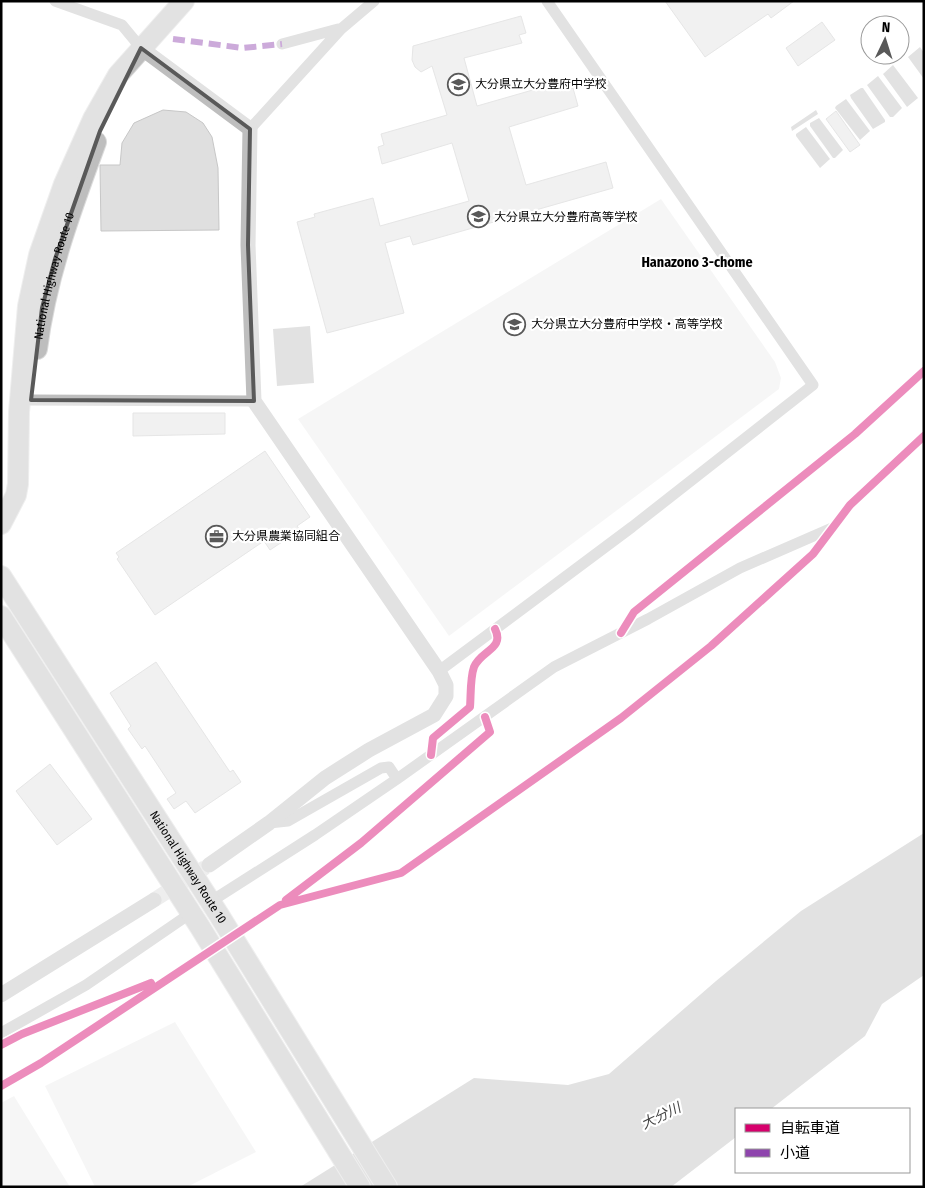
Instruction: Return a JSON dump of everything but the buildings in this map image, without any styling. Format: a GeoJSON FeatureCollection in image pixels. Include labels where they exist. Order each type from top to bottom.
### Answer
{"type":"FeatureCollection","features":[{"type":"Feature","properties":{"kind":"highway","name":"National Highway Route 10"},"geometry":{"type":"LineString","coordinates":[[1,524],[16,495],[18,484],[19,412],[28,306],[39,255],[64,184],[93,119],[118,75],[184,1]]}},
{"type":"Feature","properties":{"kind":"highway","name":"National Highway Route 10"},"geometry":{"type":"LineString","coordinates":[[1,540],[16,524],[24,504],[28,480],[31,400],[42,308],[55,259],[100,131],[141,48]]}},
{"type":"Feature","properties":{"kind":"highway","name":"National Highway Route 10"},"geometry":{"type":"LineString","coordinates":[[1,576],[214,908],[387,1187]]}},
{"type":"Feature","properties":{"kind":"highway","name":"National Highway Route 10"},"geometry":{"type":"LineString","coordinates":[[1,616],[195,920],[360,1187]]}},
{"type":"Feature","properties":{"kind":"street"},"geometry":{"type":"LineString","coordinates":[[55,1],[122,25],[141,48],[250,130]]}},
{"type":"Feature","properties":{"kind":"street"},"geometry":{"type":"LineString","coordinates":[[209,865],[269,824],[325,778],[369,750],[434,715],[446,696],[446,685],[439,671],[254,401],[248,245],[250,130],[340,29],[374,1]]}},
{"type":"Feature","properties":{"kind":"street"},"geometry":{"type":"LineString","coordinates":[[439,671],[632,527],[813,385],[547,1]]}},
{"type":"Feature","properties":{"kind":"street"},"geometry":{"type":"LineString","coordinates":[[282,44],[340,29]]}},
{"type":"Feature","properties":{"kind":"street"},"geometry":{"type":"LineString","coordinates":[[31,400],[254,401]]}},
{"type":"Feature","properties":{"kind":"street"},"geometry":{"type":"LineString","coordinates":[[214,908],[554,668],[740,568],[832,528]]}},
{"type":"Feature","properties":{"kind":"street"},"geometry":{"type":"LineString","coordinates":[[269,824],[288,821],[381,768],[389,767],[397,779]]}},
{"type":"Feature","properties":{"kind":"street"},"geometry":{"type":"LineString","coordinates":[[1,995],[154,900]]}},
{"type":"Feature","properties":{"kind":"street"},"geometry":{"type":"LineString","coordinates":[[1,1033],[78,990],[195,920]]}},
{"type":"Feature","properties":{"kind":"highlighted area"},"geometry":{"type":"Polygon","coordinates":[[[141,48],[250,129],[248,245],[254,401],[31,400],[42,308],[55,259],[100,131],[141,48]]]}},
{"type":"Feature","properties":{"kind":"shaded area"},"geometry":{"type":"Polygon","coordinates":[[[661,199],[775,362],[781,378],[779,389],[449,636],[298,419],[661,199]]]}},
{"type":"Feature","properties":{"kind":"shaded area"},"geometry":{"type":"Polygon","coordinates":[[[175,1022],[256,1152],[187,1187],[95,1187],[45,1086],[175,1022]]]}},
{"type":"Feature","properties":{"kind":"shaded area"},"geometry":{"type":"Polygon","coordinates":[[[14,1096],[70,1187],[1,1187],[1,1103],[14,1096]]]}},
{"type":"Feature","properties":{"kind":"water"},"geometry":{"type":"Polygon","coordinates":[[[920,47],[924,53],[924,79],[910,60],[910,55],[920,47]]]}},
{"type":"Feature","properties":{"kind":"water"},"geometry":{"type":"Polygon","coordinates":[[[893,65],[918,98],[907,107],[883,74],[893,65]]]}},
{"type":"Feature","properties":{"kind":"water"},"geometry":{"type":"Polygon","coordinates":[[[878,76],[902,108],[893,117],[890,117],[867,85],[878,76]]]}},
{"type":"Feature","properties":{"kind":"water"},"geometry":{"type":"Polygon","coordinates":[[[863,88],[885,120],[885,122],[873,129],[850,95],[863,88]]]}},
{"type":"Feature","properties":{"kind":"water"},"geometry":{"type":"Polygon","coordinates":[[[846,99],[870,131],[860,140],[835,108],[846,99]]]}},
{"type":"Feature","properties":{"kind":"water"},"geometry":{"type":"Polygon","coordinates":[[[816,110],[818,114],[792,131],[791,127],[816,110]]]}},
{"type":"Feature","properties":{"kind":"water"},"geometry":{"type":"Polygon","coordinates":[[[819,118],[843,150],[835,158],[833,158],[810,126],[810,123],[819,118]]]}},
{"type":"Feature","properties":{"kind":"water"},"geometry":{"type":"Polygon","coordinates":[[[806,127],[830,159],[820,168],[796,136],[806,127]]]}},
{"type":"Feature","properties":{"kind":"water"},"geometry":{"type":"Polygon","coordinates":[[[310,326],[314,383],[277,386],[273,329],[310,326]]]}},
{"type":"Feature","properties":{"kind":"water","name":"大分川"},"geometry":{"type":"Polygon","coordinates":[[[924,833],[924,975],[882,1004],[865,1036],[772,1108],[735,1108],[735,1138],[671,1187],[300,1187],[474,1078],[568,1085],[609,1074],[716,981],[801,911],[924,833]]]}},
{"type":"Feature","properties":{"kind":"tunnel"},"geometry":{"type":"LineString","coordinates":[[154,900],[209,865]]}},
{"type":"Feature","properties":{"kind":"marked path"},"geometry":{"type":"LineString","coordinates":[[173,39],[243,48],[282,44]]}},
{"type":"Feature","properties":{"kind":"cycle path"},"geometry":{"type":"LineString","coordinates":[[621,633],[634,612],[855,434],[924,371]]}},
{"type":"Feature","properties":{"kind":"cycle path"},"geometry":{"type":"LineString","coordinates":[[1,1086],[41,1063],[280,905],[401,873],[621,718],[711,646],[813,554],[850,505],[924,436]]}},
{"type":"Feature","properties":{"kind":"cycle path"},"geometry":{"type":"LineString","coordinates":[[431,755],[433,738],[470,707],[471,681],[474,667],[477,661],[495,645],[497,641],[495,629]]}},
{"type":"Feature","properties":{"kind":"cycle path"},"geometry":{"type":"LineString","coordinates":[[286,900],[361,843],[490,732],[485,717]]}},
{"type":"Feature","properties":{"kind":"cycle path"},"geometry":{"type":"LineString","coordinates":[[1,1045],[22,1034],[151,983]]}},
{"type":"Feature","properties":{"kind":"place","name":"大分県立大分豊府中学校"},"geometry":{"type":"Point","coordinates":[459,84]}},
{"type":"Feature","properties":{"kind":"place","name":"大分県立大分豊府高等学校"},"geometry":{"type":"Point","coordinates":[478,217]}},
{"type":"Feature","properties":{"kind":"place","name":"大分県立大分豊府中学校・高等学校"},"geometry":{"type":"Point","coordinates":[515,324]}},
{"type":"Feature","properties":{"kind":"place","name":"大分県農業協同組合"},"geometry":{"type":"Point","coordinates":[216,536]}},
{"type":"Feature","properties":{"kind":"district","name":"Hanazono 3-chome"},"geometry":{"type":"Point","coordinates":[697,262]}}]}
